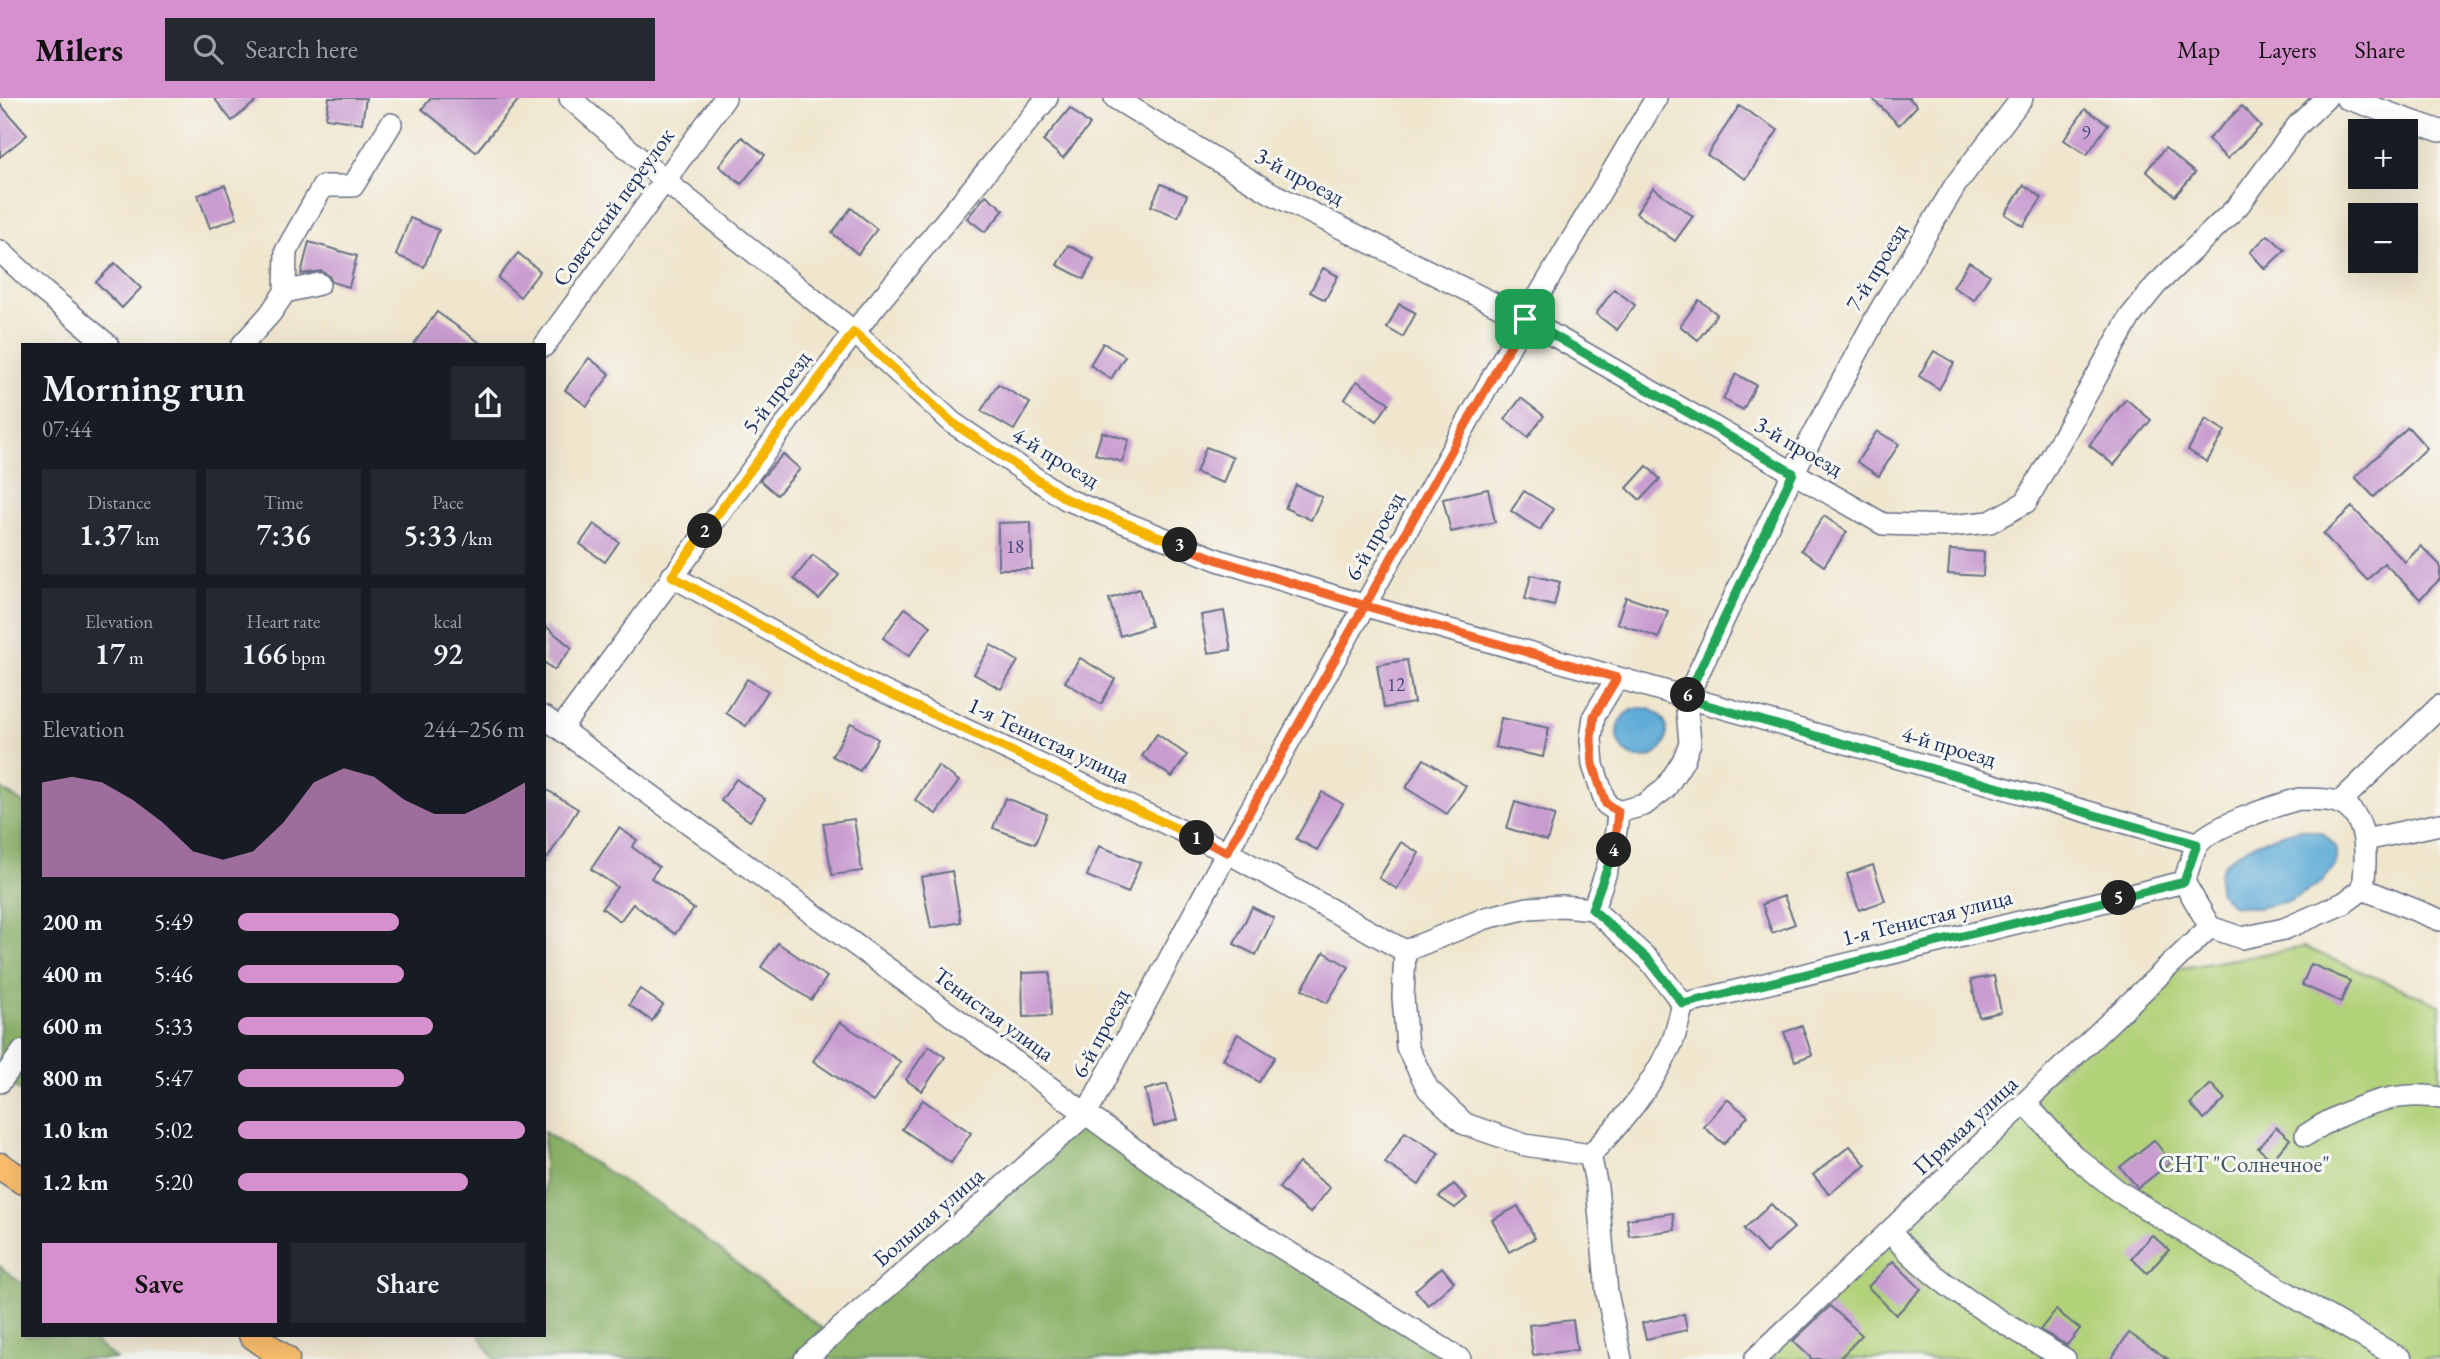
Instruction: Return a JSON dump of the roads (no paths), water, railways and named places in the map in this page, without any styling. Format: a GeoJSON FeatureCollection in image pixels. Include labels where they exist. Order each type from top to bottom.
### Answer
{"type":"FeatureCollection","features":[{"type":"Feature","properties":{"kind":"main road"},"geometry":{"type":"LineString","coordinates":[[0,1166],[21,1180]]}},
{"type":"Feature","properties":{"kind":"main road"},"geometry":{"type":"LineString","coordinates":[[255,1337],[286,1359]]}},
{"type":"Feature","properties":{"kind":"street","name":"4-й проезд"},"geometry":{"type":"LineString","coordinates":[[570,98],[665,181],[854,332],[953,423],[1066,499],[1218,560],[1366,606],[1617,678]]}},
{"type":"Feature","properties":{"kind":"street","name":"Советский переулок"},"geometry":{"type":"LineString","coordinates":[[546,343],[724,98]]}},
{"type":"Feature","properties":{"kind":"street","name":"5-й проезд"},"geometry":{"type":"LineString","coordinates":[[552,723],[672,576],[854,332],[1047,98]]}},
{"type":"Feature","properties":{"kind":"street","name":"3-й проезд"},"geometry":{"type":"LineString","coordinates":[[1115,98],[1271,193],[1525,319],[1883,524],[1949,526],[1990,522],[2026,502],[2130,317],[2156,285],[2238,205],[2298,125],[2326,98]]}},
{"type":"Feature","properties":{"kind":"street","name":"6-й проезд"},"geometry":{"type":"LineString","coordinates":[[1086,1114],[1227,852],[1525,319],[1656,98]]}},
{"type":"Feature","properties":{"kind":"street","name":"7-й проезд"},"geometry":{"type":"LineString","coordinates":[[1686,699],[1793,473],[1878,314],[1956,184],[2022,98]]}},
{"type":"Feature","properties":{"kind":"street"},"geometry":{"type":"LineString","coordinates":[[2346,98],[2440,131]]}},
{"type":"Feature","properties":{"kind":"street"},"geometry":{"type":"LineString","coordinates":[[244,343],[270,314],[285,292],[286,251],[323,186],[353,186],[391,124]]}},
{"type":"Feature","properties":{"kind":"street"},"geometry":{"type":"LineString","coordinates":[[0,251],[106,343]]}},
{"type":"Feature","properties":{"kind":"street"},"geometry":{"type":"LineString","coordinates":[[285,292],[318,284]]}},
{"type":"Feature","properties":{"kind":"street","name":"1-я Тенистая улица"},"geometry":{"type":"LineString","coordinates":[[672,576],[857,679],[1227,852],[1405,951]]}},
{"type":"Feature","properties":{"kind":"street"},"geometry":{"type":"LineString","coordinates":[[1617,678],[1686,699],[1690,720],[1690,743],[1683,761],[1665,789],[1644,805],[1618,811],[1606,804],[1593,765],[1591,739],[1594,716],[1617,678]]}},
{"type":"Feature","properties":{"kind":"street","name":"4-й проезд"},"geometry":{"type":"LineString","coordinates":[[1686,699],[2197,844]]}},
{"type":"Feature","properties":{"kind":"street"},"geometry":{"type":"LineString","coordinates":[[2339,803],[2440,706]]}},
{"type":"Feature","properties":{"kind":"street","name":"Тенистая улица"},"geometry":{"type":"LineString","coordinates":[[552,723],[1197,1195],[1460,1359]]}},
{"type":"Feature","properties":{"kind":"street"},"geometry":{"type":"LineString","coordinates":[[2300,799],[2339,803],[2357,818],[2365,840],[2363,889],[2344,902],[2284,929],[2242,938],[2210,927],[2184,882],[2197,844],[2223,827],[2261,810],[2300,799]]}},
{"type":"Feature","properties":{"kind":"street"},"geometry":{"type":"LineString","coordinates":[[1592,909],[1611,861],[1618,811]]}},
{"type":"Feature","properties":{"kind":"street"},"geometry":{"type":"LineString","coordinates":[[2365,840],[2440,824]]}},
{"type":"Feature","properties":{"kind":"street","name":"1-я Тенистая улица"},"geometry":{"type":"LineString","coordinates":[[1683,1004],[2184,882]]}},
{"type":"Feature","properties":{"kind":"street"},"geometry":{"type":"LineString","coordinates":[[2363,889],[2440,920]]}},
{"type":"Feature","properties":{"kind":"street"},"geometry":{"type":"LineString","coordinates":[[1563,906],[1592,909],[1650,961],[1683,1004],[1672,1043],[1656,1074],[1626,1118],[1590,1155],[1525,1145],[1465,1124],[1428,1089],[1407,1047],[1403,997],[1405,951],[1486,918],[1528,908],[1563,906]]}},
{"type":"Feature","properties":{"kind":"street","name":"Прямая улица"},"geometry":{"type":"LineString","coordinates":[[1755,1359],[1778,1351],[1889,1232],[2210,927]]}},
{"type":"Feature","properties":{"kind":"street"},"geometry":{"type":"LineString","coordinates":[[0,1082],[21,1054]]}},
{"type":"Feature","properties":{"kind":"street"},"geometry":{"type":"LineString","coordinates":[[2306,1136],[2333,1118],[2390,1098],[2440,1098]]}},
{"type":"Feature","properties":{"kind":"street"},"geometry":{"type":"LineString","coordinates":[[2026,1104],[2073,1155],[2118,1191],[2218,1253],[2401,1359]]}},
{"type":"Feature","properties":{"kind":"street","name":"Большая улица"},"geometry":{"type":"LineString","coordinates":[[805,1359],[1086,1114]]}},
{"type":"Feature","properties":{"kind":"street"},"geometry":{"type":"LineString","coordinates":[[1590,1155],[1597,1187],[1607,1293],[1621,1359]]}},
{"type":"Feature","properties":{"kind":"street"},"geometry":{"type":"LineString","coordinates":[[1889,1232],[1942,1280],[1993,1318],[2065,1359]]}},
{"type":"Feature","properties":{"kind":"water"},"geometry":{"type":"Polygon","coordinates":[[[1642,708],[1660,715],[1667,733],[1660,751],[1642,758],[1624,751],[1617,733],[1624,715],[1642,708]]]}},
{"type":"Feature","properties":{"kind":"water"},"geometry":{"type":"Polygon","coordinates":[[[2300,829],[2323,833],[2336,847],[2336,865],[2322,882],[2290,901],[2256,908],[2232,905],[2219,892],[2219,875],[2231,858],[2254,845],[2300,829]]]}},
{"type":"Feature","properties":{"kind":"park label","name":"СНТ \"Солнечное\""},"geometry":{"type":"Point","coordinates":[2244,1164]}}]}
